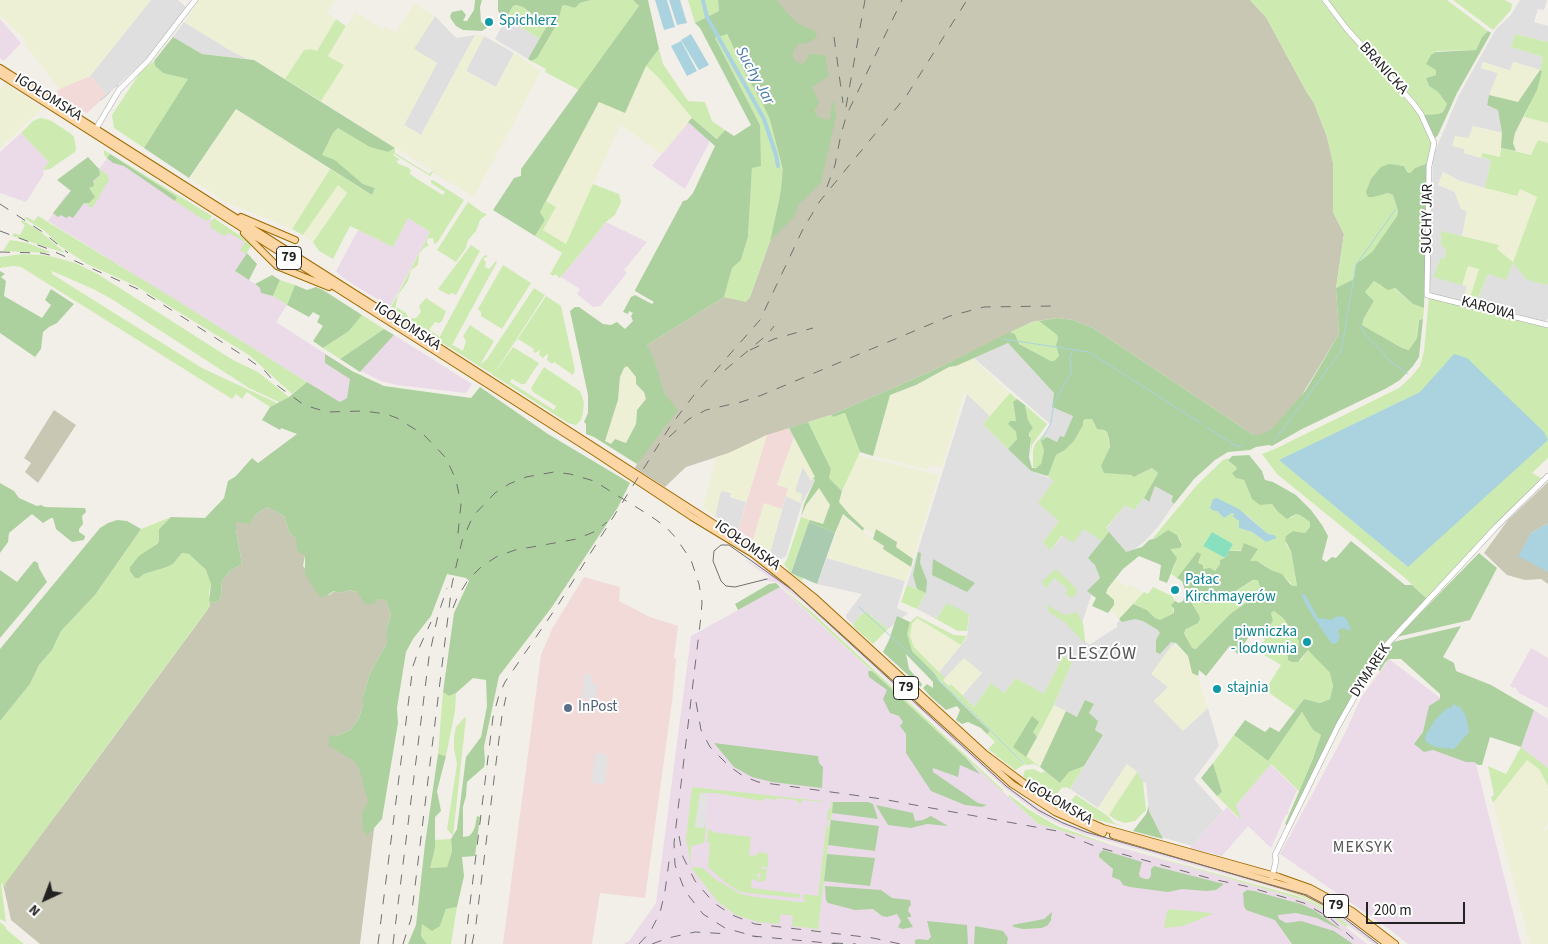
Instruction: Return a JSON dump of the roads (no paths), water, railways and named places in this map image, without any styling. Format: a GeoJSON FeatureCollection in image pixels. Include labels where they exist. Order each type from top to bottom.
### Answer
{"type":"FeatureCollection","features":[{"type":"Feature","properties":{"kind":"main road","name":"IGOŁOMSKA"},"geometry":{"type":"LineString","coordinates":[[0,68],[94,131]]}},
{"type":"Feature","properties":{"kind":"main road","name":"IGOŁOMSKA"},"geometry":{"type":"LineString","coordinates":[[0,74],[94,131],[358,298],[588,445],[687,514],[752,554],[778,573],[996,770],[1040,804],[1074,822],[1103,832],[1304,885],[1335,900],[1352,911],[1395,944]]}},
{"type":"Feature","properties":{"kind":"main road"},"geometry":{"type":"LineString","coordinates":[[223,213],[295,240]]}},
{"type":"Feature","properties":{"kind":"main road"},"geometry":{"type":"LineString","coordinates":[[223,213],[254,241],[277,266],[358,298]]}},
{"type":"Feature","properties":{"kind":"main road"},"geometry":{"type":"LineString","coordinates":[[327,270],[358,298]]}},
{"type":"Feature","properties":{"kind":"main road","name":"IGOŁOMSKA"},"geometry":{"type":"LineString","coordinates":[[1272,878],[1328,902],[1387,944]]}},
{"type":"Feature","properties":{"kind":"street"},"geometry":{"type":"LineString","coordinates":[[94,131],[118,90],[148,61],[195,0]]}},
{"type":"Feature","properties":{"kind":"street","name":"BRANICKA"},"geometry":{"type":"LineString","coordinates":[[1325,0],[1346,28],[1413,103],[1421,114],[1434,143]]}},
{"type":"Feature","properties":{"kind":"street","name":"SUCHY JAR"},"geometry":{"type":"LineString","coordinates":[[1427,295],[1429,166],[1434,143]]}},
{"type":"Feature","properties":{"kind":"street","name":"KAROWA"},"geometry":{"type":"LineString","coordinates":[[1427,295],[1548,325]]}},
{"type":"Feature","properties":{"kind":"street","name":"DYMAREK"},"geometry":{"type":"LineString","coordinates":[[1272,878],[1276,861],[1275,855],[1338,726],[1381,651],[1498,526],[1548,476]]}},
{"type":"Feature","properties":{"kind":"water"},"geometry":{"type":"Polygon","coordinates":[[[655,0],[667,0],[675,27],[664,30],[655,0]]]}},
{"type":"Feature","properties":{"kind":"water"},"geometry":{"type":"Polygon","coordinates":[[[669,0],[680,0],[687,23],[677,25],[669,0]]]}},
{"type":"Feature","properties":{"kind":"water"},"geometry":{"type":"Polygon","coordinates":[[[691,34],[709,65],[699,70],[681,40],[691,34]]]}},
{"type":"Feature","properties":{"kind":"water"},"geometry":{"type":"Polygon","coordinates":[[[681,41],[697,71],[687,76],[671,46],[681,41]]]}},
{"type":"Feature","properties":{"kind":"water"},"geometry":{"type":"Polygon","coordinates":[[[1454,354],[1467,358],[1544,432],[1548,440],[1408,567],[1279,460],[1420,392],[1454,354]]]}},
{"type":"Feature","properties":{"kind":"water"},"geometry":{"type":"Polygon","coordinates":[[[1217,498],[1239,509],[1268,534],[1274,535],[1277,538],[1266,542],[1252,532],[1239,528],[1239,521],[1232,516],[1235,515],[1232,513],[1224,518],[1217,511],[1210,508],[1213,499],[1217,498]]]}},
{"type":"Feature","properties":{"kind":"water"},"geometry":{"type":"Polygon","coordinates":[[[1548,523],[1548,572],[1518,556],[1531,533],[1548,523]]]}},
{"type":"Feature","properties":{"kind":"water"},"geometry":{"type":"Polygon","coordinates":[[[1302,594],[1306,596],[1318,618],[1331,620],[1338,616],[1344,617],[1348,621],[1351,631],[1342,628],[1339,630],[1340,637],[1337,643],[1332,644],[1312,615],[1302,594]]]}},
{"type":"Feature","properties":{"kind":"water"},"geometry":{"type":"Polygon","coordinates":[[[1453,704],[1460,707],[1466,716],[1469,732],[1454,749],[1436,747],[1426,742],[1426,734],[1436,719],[1447,708],[1451,708],[1453,704]]]}},
{"type":"Feature","properties":{"kind":"waterway","name":"Suchy Jar"},"geometry":{"type":"LineString","coordinates":[[703,0],[707,17],[764,119],[778,166]]}},
{"type":"Feature","properties":{"kind":"waterway"},"geometry":{"type":"LineString","coordinates":[[101,100],[110,92]]}},
{"type":"Feature","properties":{"kind":"waterway"},"geometry":{"type":"LineString","coordinates":[[1274,441],[1341,351],[1356,265],[1395,210]]}},
{"type":"Feature","properties":{"kind":"waterway"},"geometry":{"type":"LineString","coordinates":[[1360,326],[1366,336],[1382,351],[1387,359],[1408,374]]}},
{"type":"Feature","properties":{"kind":"waterway"},"geometry":{"type":"LineString","coordinates":[[1003,339],[1089,352],[1202,424]]}},
{"type":"Feature","properties":{"kind":"waterway"},"geometry":{"type":"LineString","coordinates":[[1041,441],[1051,423],[1054,403],[1071,373],[1070,357],[1073,350]]}},
{"type":"Feature","properties":{"kind":"waterway"},"geometry":{"type":"LineString","coordinates":[[1206,427],[1238,447],[1242,445]]}},
{"type":"Feature","properties":{"kind":"waterway"},"geometry":{"type":"LineString","coordinates":[[859,607],[963,703],[1024,764]]}},
{"type":"Feature","properties":{"kind":"tram line"},"geometry":{"type":"LineString","coordinates":[[767,579],[735,587],[726,586],[721,581],[713,561],[714,551],[721,545],[729,545],[791,589],[1006,786],[1038,810],[1086,832],[1307,895],[1331,908],[1378,944]]}},
{"type":"Feature","properties":{"kind":"railway"},"geometry":{"type":"LineString","coordinates":[[846,107],[865,0]]}},
{"type":"Feature","properties":{"kind":"railway"},"geometry":{"type":"LineString","coordinates":[[827,187],[835,165],[847,114],[902,0]]}},
{"type":"Feature","properties":{"kind":"railway"},"geometry":{"type":"LineString","coordinates":[[465,944],[493,717],[505,682],[558,605],[671,425],[694,395],[760,320],[803,229],[820,201],[907,95],[967,0]]}},
{"type":"Feature","properties":{"kind":"railway"},"geometry":{"type":"LineString","coordinates":[[834,37],[843,103]]}},
{"type":"Feature","properties":{"kind":"railway"},"geometry":{"type":"LineString","coordinates":[[0,204],[44,233],[68,253]]}},
{"type":"Feature","properties":{"kind":"railway"},"geometry":{"type":"LineString","coordinates":[[0,231],[46,248],[140,290],[247,358],[265,371],[278,386],[304,405],[327,412],[364,411],[386,414],[397,418],[424,435],[446,458],[456,480],[461,504],[457,543]]}},
{"type":"Feature","properties":{"kind":"railway"},"geometry":{"type":"LineString","coordinates":[[0,252],[41,253],[54,256]]}},
{"type":"Feature","properties":{"kind":"railway"},"geometry":{"type":"LineString","coordinates":[[669,437],[689,419],[706,410],[762,395],[950,316],[984,307],[1055,306]]}},
{"type":"Feature","properties":{"kind":"railway"},"geometry":{"type":"LineString","coordinates":[[725,370],[768,334],[774,326]]}},
{"type":"Feature","properties":{"kind":"railway"},"geometry":{"type":"LineString","coordinates":[[750,350],[774,339],[813,328]]}},
{"type":"Feature","properties":{"kind":"railway"},"geometry":{"type":"LineString","coordinates":[[403,944],[411,919],[452,584],[462,541],[473,516],[495,493],[509,484],[526,477],[554,472],[570,474],[594,481],[649,515],[666,527],[691,560],[699,584],[702,602],[674,843],[675,865],[685,891],[703,914],[725,928],[757,937]]}},
{"type":"Feature","properties":{"kind":"railway"},"geometry":{"type":"LineString","coordinates":[[453,608],[468,580],[481,567],[496,557],[515,550],[577,539],[596,531],[607,522]]}},
{"type":"Feature","properties":{"kind":"railway"},"geometry":{"type":"LineString","coordinates":[[393,944],[429,657],[438,615],[447,588]]}},
{"type":"Feature","properties":{"kind":"railway"},"geometry":{"type":"LineString","coordinates":[[378,944],[413,666],[431,622]]}},
{"type":"Feature","properties":{"kind":"railway"},"geometry":{"type":"LineString","coordinates":[[472,944],[502,715],[506,697]]}},
{"type":"Feature","properties":{"kind":"railway"},"geometry":{"type":"LineString","coordinates":[[696,702],[701,730],[710,747],[729,766],[743,776],[758,782],[882,799],[1057,831],[1097,847],[1304,903],[1330,918],[1359,944]]}},
{"type":"Feature","properties":{"kind":"railway"},"geometry":{"type":"LineString","coordinates":[[679,836],[683,857],[695,881],[714,903],[732,915],[755,924],[873,938],[900,944]]}},
{"type":"Feature","properties":{"kind":"railway"},"geometry":{"type":"LineString","coordinates":[[639,944],[650,932],[660,913],[670,854]]}},
{"type":"Feature","properties":{"kind":"railway"},"geometry":{"type":"LineString","coordinates":[[652,944],[695,932],[730,934]]}},
{"type":"Feature","properties":{"kind":"railway"},"geometry":{"type":"LineString","coordinates":[[752,936],[838,944]]}},
{"type":"Feature","properties":{"kind":"railway"},"geometry":{"type":"LineString","coordinates":[[833,943],[856,944]]}},
{"type":"Feature","properties":{"kind":"place","name":"Spichlerz"},"geometry":{"type":"Point","coordinates":[489,22]}},
{"type":"Feature","properties":{"kind":"place","name":"Pałac Kirchmayerów"},"geometry":{"type":"Point","coordinates":[1175,590]}},
{"type":"Feature","properties":{"kind":"place","name":"piwniczka - lodownia"},"geometry":{"type":"Point","coordinates":[1307,642]}},
{"type":"Feature","properties":{"kind":"place","name":"stajnia"},"geometry":{"type":"Point","coordinates":[1217,689]}},
{"type":"Feature","properties":{"kind":"place","name":"InPost"},"geometry":{"type":"Point","coordinates":[568,708]}},
{"type":"Feature","properties":{"kind":"district","name":"PLESZÓW"},"geometry":{"type":"Point","coordinates":[1097,655]}},
{"type":"Feature","properties":{"kind":"district","name":"MEKSYK"},"geometry":{"type":"Point","coordinates":[1363,848]}}]}
